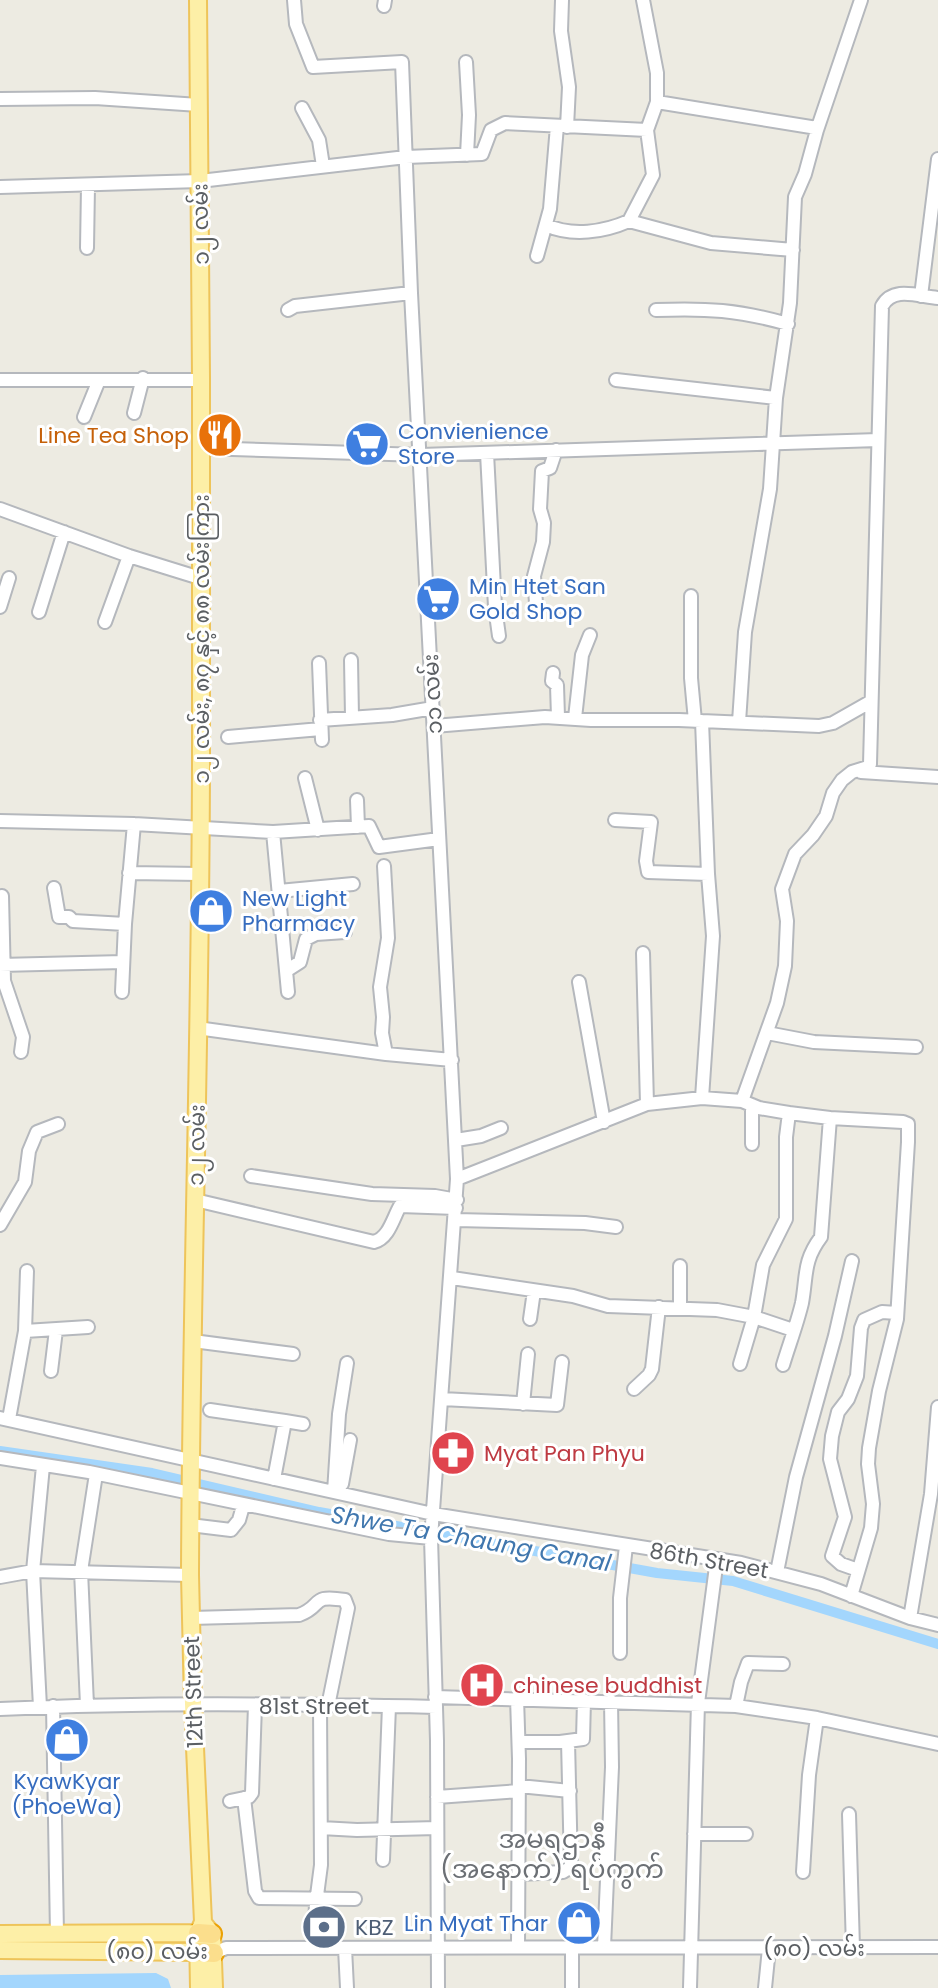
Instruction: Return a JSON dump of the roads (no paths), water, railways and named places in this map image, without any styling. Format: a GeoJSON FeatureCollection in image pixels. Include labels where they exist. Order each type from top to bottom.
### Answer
{"type":"FeatureCollection","features":[{"type":"Feature","properties":{"kind":"main road","name":"၁၂ လမ်း"},"geometry":{"type":"LineString","coordinates":[[198,0],[201,448]]}},
{"type":"Feature","properties":{"kind":"main road","name":"၁၂ လမ်း, ၈၇ နှင့် ၈၈ လမ်းကြား"},"geometry":{"type":"LineString","coordinates":[[200,829],[201,448]]}},
{"type":"Feature","properties":{"kind":"main road","name":"၁၂ လမ်း"},"geometry":{"type":"LineString","coordinates":[[191,1479],[200,829]]}},
{"type":"Feature","properties":{"kind":"main road","name":"12th Street"},"geometry":{"type":"LineString","coordinates":[[191,1479],[193,1704],[214,1988]]}},
{"type":"Feature","properties":{"kind":"main road","name":"(၈၀) လမ်း"},"geometry":{"type":"LineString","coordinates":[[0,1934],[209,1940]]}},
{"type":"Feature","properties":{"kind":"main road","name":"12th Street"},"geometry":{"type":"LineString","coordinates":[[199,1988],[209,1940]]}},
{"type":"Feature","properties":{"kind":"main road","name":"(၈၀) လမ်း"},"geometry":{"type":"LineString","coordinates":[[0,1950],[209,1940]]}},
{"type":"Feature","properties":{"kind":"street","name":"၁၁ လမ်း"},"geometry":{"type":"LineString","coordinates":[[294,0],[296,24],[313,67],[402,62],[457,1179],[432,1533]]}},
{"type":"Feature","properties":{"kind":"street"},"geometry":{"type":"LineString","coordinates":[[537,256],[546,225],[569,87],[561,31],[562,0]]}},
{"type":"Feature","properties":{"kind":"street"},"geometry":{"type":"LineString","coordinates":[[629,221],[653,175],[647,130],[657,102],[657,73],[643,0]]}},
{"type":"Feature","properties":{"kind":"street"},"geometry":{"type":"LineString","coordinates":[[739,722],[745,632],[763,535],[776,398],[788,324],[795,197],[861,0]]}},
{"type":"Feature","properties":{"kind":"street"},"geometry":{"type":"LineString","coordinates":[[466,62],[469,115],[467,155]]}},
{"type":"Feature","properties":{"kind":"street"},"geometry":{"type":"LineString","coordinates":[[0,99],[95,98],[199,105]]}},
{"type":"Feature","properties":{"kind":"street"},"geometry":{"type":"LineString","coordinates":[[657,102],[817,128]]}},
{"type":"Feature","properties":{"kind":"street"},"geometry":{"type":"LineString","coordinates":[[302,108],[319,140],[323,166]]}},
{"type":"Feature","properties":{"kind":"street"},"geometry":{"type":"LineString","coordinates":[[0,187],[200,181],[406,157],[482,154],[491,130],[505,123],[647,130]]}},
{"type":"Feature","properties":{"kind":"street"},"geometry":{"type":"LineString","coordinates":[[921,296],[938,159]]}},
{"type":"Feature","properties":{"kind":"street"},"geometry":{"type":"LineString","coordinates":[[87,248],[88,186]]}},
{"type":"Feature","properties":{"kind":"street"},"geometry":{"type":"LineString","coordinates":[[546,225],[554,229],[585,232],[629,221],[711,243],[793,250]]}},
{"type":"Feature","properties":{"kind":"street"},"geometry":{"type":"LineString","coordinates":[[288,310],[295,306],[411,293]]}},
{"type":"Feature","properties":{"kind":"street"},"geometry":{"type":"LineString","coordinates":[[862,769],[870,702],[877,546],[875,479],[882,306],[887,297],[894,293],[938,298]]}},
{"type":"Feature","properties":{"kind":"street"},"geometry":{"type":"LineString","coordinates":[[656,310],[741,311],[788,324]]}},
{"type":"Feature","properties":{"kind":"street"},"geometry":{"type":"LineString","coordinates":[[134,413],[143,378]]}},
{"type":"Feature","properties":{"kind":"street"},"geometry":{"type":"LineString","coordinates":[[0,380],[202,380]]}},
{"type":"Feature","properties":{"kind":"street"},"geometry":{"type":"LineString","coordinates":[[84,417],[99,380]]}},
{"type":"Feature","properties":{"kind":"street"},"geometry":{"type":"LineString","coordinates":[[616,380],[776,398]]}},
{"type":"Feature","properties":{"kind":"street"},"geometry":{"type":"LineString","coordinates":[[201,448],[421,455],[878,440]]}},
{"type":"Feature","properties":{"kind":"street"},"geometry":{"type":"LineString","coordinates":[[536,603],[534,576],[543,542],[544,523],[540,509],[542,471],[550,468],[556,450]]}},
{"type":"Feature","properties":{"kind":"street"},"geometry":{"type":"LineString","coordinates":[[487,453],[499,636]]}},
{"type":"Feature","properties":{"kind":"street"},"geometry":{"type":"LineString","coordinates":[[0,509],[200,578]]}},
{"type":"Feature","properties":{"kind":"street"},"geometry":{"type":"LineString","coordinates":[[39,612],[64,532]]}},
{"type":"Feature","properties":{"kind":"street"},"geometry":{"type":"LineString","coordinates":[[105,622],[129,556]]}},
{"type":"Feature","properties":{"kind":"street"},"geometry":{"type":"LineString","coordinates":[[0,607],[9,578]]}},
{"type":"Feature","properties":{"kind":"street"},"geometry":{"type":"LineString","coordinates":[[691,596],[691,678],[699,721],[713,962],[702,1098]]}},
{"type":"Feature","properties":{"kind":"street"},"geometry":{"type":"LineString","coordinates":[[575,718],[582,655],[590,635]]}},
{"type":"Feature","properties":{"kind":"street"},"geometry":{"type":"LineString","coordinates":[[351,660],[352,717]]}},
{"type":"Feature","properties":{"kind":"street"},"geometry":{"type":"LineString","coordinates":[[319,663],[321,730]]}},
{"type":"Feature","properties":{"kind":"street"},"geometry":{"type":"LineString","coordinates":[[553,673],[552,681],[557,685],[558,692],[558,717]]}},
{"type":"Feature","properties":{"kind":"street"},"geometry":{"type":"LineString","coordinates":[[434,726],[522,717],[558,717],[819,726],[833,723],[870,702]]}},
{"type":"Feature","properties":{"kind":"street"},"geometry":{"type":"LineString","coordinates":[[228,737],[321,730],[352,717],[392,715],[433,708]]}},
{"type":"Feature","properties":{"kind":"street"},"geometry":{"type":"LineString","coordinates":[[752,1144],[747,1103],[785,966],[787,921],[782,889],[795,854],[826,816],[833,793],[842,780],[862,769],[938,777]]}},
{"type":"Feature","properties":{"kind":"street"},"geometry":{"type":"LineString","coordinates":[[305,778],[318,830]]}},
{"type":"Feature","properties":{"kind":"street"},"geometry":{"type":"LineString","coordinates":[[357,800],[358,827]]}},
{"type":"Feature","properties":{"kind":"street"},"geometry":{"type":"LineString","coordinates":[[615,820],[651,822],[646,861],[648,872],[708,874]]}},
{"type":"Feature","properties":{"kind":"street"},"geometry":{"type":"LineString","coordinates":[[0,821],[273,832],[358,827],[372,828],[379,847],[439,839]]}},
{"type":"Feature","properties":{"kind":"street"},"geometry":{"type":"LineString","coordinates":[[122,992],[134,824]]}},
{"type":"Feature","properties":{"kind":"street"},"geometry":{"type":"LineString","coordinates":[[273,832],[288,992]]}},
{"type":"Feature","properties":{"kind":"street"},"geometry":{"type":"LineString","coordinates":[[384,866],[388,938],[380,987],[386,1054]]}},
{"type":"Feature","properties":{"kind":"street"},"geometry":{"type":"LineString","coordinates":[[129,873],[200,874]]}},
{"type":"Feature","properties":{"kind":"street"},"geometry":{"type":"LineString","coordinates":[[279,891],[353,884]]}},
{"type":"Feature","properties":{"kind":"street"},"geometry":{"type":"LineString","coordinates":[[54,888],[59,917],[69,917],[73,921],[125,924]]}},
{"type":"Feature","properties":{"kind":"street"},"geometry":{"type":"LineString","coordinates":[[2,896],[1,965],[7,994],[23,1037],[21,1052]]}},
{"type":"Feature","properties":{"kind":"street"},"geometry":{"type":"LineString","coordinates":[[286,971],[300,962],[306,939],[316,934],[345,932]]}},
{"type":"Feature","properties":{"kind":"street"},"geometry":{"type":"LineString","coordinates":[[643,953],[647,1104]]}},
{"type":"Feature","properties":{"kind":"street"},"geometry":{"type":"LineString","coordinates":[[1,965],[123,962]]}},
{"type":"Feature","properties":{"kind":"street"},"geometry":{"type":"LineString","coordinates":[[579,982],[604,1122]]}},
{"type":"Feature","properties":{"kind":"street"},"geometry":{"type":"LineString","coordinates":[[197,1028],[452,1060]]}},
{"type":"Feature","properties":{"kind":"street"},"geometry":{"type":"LineString","coordinates":[[767,1033],[814,1042],[916,1047]]}},
{"type":"Feature","properties":{"kind":"street"},"geometry":{"type":"LineString","coordinates":[[457,1179],[647,1104],[702,1098],[747,1103],[789,1113],[908,1124],[897,1313],[869,1448],[873,1504],[871,1528],[851,1596]]}},
{"type":"Feature","properties":{"kind":"street"},"geometry":{"type":"LineString","coordinates":[[740,1364],[754,1317],[763,1265],[786,1219],[789,1113]]}},
{"type":"Feature","properties":{"kind":"street"},"geometry":{"type":"LineString","coordinates":[[783,1365],[801,1305],[807,1261],[810,1251],[821,1237],[830,1118]]}},
{"type":"Feature","properties":{"kind":"street"},"geometry":{"type":"LineString","coordinates":[[0,1225],[25,1182],[29,1151],[37,1132],[58,1124]]}},
{"type":"Feature","properties":{"kind":"street"},"geometry":{"type":"LineString","coordinates":[[456,1140],[481,1136],[501,1128]]}},
{"type":"Feature","properties":{"kind":"street"},"geometry":{"type":"LineString","coordinates":[[251,1176],[399,1201],[435,1196],[456,1210],[616,1227]]}},
{"type":"Feature","properties":{"kind":"street"},"geometry":{"type":"LineString","coordinates":[[195,1200],[374,1242],[386,1234],[399,1201]]}},
{"type":"Feature","properties":{"kind":"street"},"geometry":{"type":"LineString","coordinates":[[777,1572],[796,1477],[852,1261]]}},
{"type":"Feature","properties":{"kind":"street"},"geometry":{"type":"LineString","coordinates":[[680,1266],[680,1308]]}},
{"type":"Feature","properties":{"kind":"street"},"geometry":{"type":"LineString","coordinates":[[27,1271],[25,1331],[4,1418],[191,1479],[243,1506],[389,1534],[432,1533],[438,1988]]}},
{"type":"Feature","properties":{"kind":"street"},"geometry":{"type":"LineString","coordinates":[[452,1278],[573,1296],[608,1306],[717,1310],[754,1317],[793,1330]]}},
{"type":"Feature","properties":{"kind":"street"},"geometry":{"type":"LineString","coordinates":[[530,1319],[534,1291]]}},
{"type":"Feature","properties":{"kind":"street"},"geometry":{"type":"LineString","coordinates":[[634,1389],[652,1369],[659,1307]]}},
{"type":"Feature","properties":{"kind":"street"},"geometry":{"type":"LineString","coordinates":[[858,1570],[841,1564],[832,1556],[845,1517],[830,1459],[832,1436],[838,1412],[848,1399],[857,1376],[864,1320],[882,1312],[897,1313]]}},
{"type":"Feature","properties":{"kind":"street"},"geometry":{"type":"LineString","coordinates":[[25,1331],[88,1327]]}},
{"type":"Feature","properties":{"kind":"street"},"geometry":{"type":"LineString","coordinates":[[51,1371],[56,1330]]}},
{"type":"Feature","properties":{"kind":"street"},"geometry":{"type":"LineString","coordinates":[[193,1341],[293,1354]]}},
{"type":"Feature","properties":{"kind":"street"},"geometry":{"type":"LineString","coordinates":[[523,1404],[528,1354]]}},
{"type":"Feature","properties":{"kind":"street"},"geometry":{"type":"LineString","coordinates":[[442,1399],[557,1405],[562,1362]]}},
{"type":"Feature","properties":{"kind":"street"},"geometry":{"type":"LineString","coordinates":[[338,1492],[339,1414],[347,1363]]}},
{"type":"Feature","properties":{"kind":"street"},"geometry":{"type":"LineString","coordinates":[[910,1618],[931,1494],[938,1407]]}},
{"type":"Feature","properties":{"kind":"street"},"geometry":{"type":"LineString","coordinates":[[210,1410],[303,1424]]}},
{"type":"Feature","properties":{"kind":"street"},"geometry":{"type":"LineString","coordinates":[[274,1479],[285,1421]]}},
{"type":"Feature","properties":{"kind":"street"},"geometry":{"type":"LineString","coordinates":[[338,1492],[350,1440]]}},
{"type":"Feature","properties":{"kind":"street"},"geometry":{"type":"LineString","coordinates":[[0,1458],[96,1474],[191,1479]]}},
{"type":"Feature","properties":{"kind":"street"},"geometry":{"type":"LineString","coordinates":[[43,1466],[33,1571],[47,1707],[57,1934]]}},
{"type":"Feature","properties":{"kind":"street"},"geometry":{"type":"LineString","coordinates":[[87,1705],[81,1571],[96,1474]]}},
{"type":"Feature","properties":{"kind":"street","name":"86th Street"},"geometry":{"type":"LineString","coordinates":[[191,1479],[274,1479],[433,1514],[626,1551],[777,1572],[938,1625]]}},
{"type":"Feature","properties":{"kind":"street"},"geometry":{"type":"LineString","coordinates":[[190,1525],[231,1530],[239,1520],[243,1506]]}},
{"type":"Feature","properties":{"kind":"street"},"geometry":{"type":"LineString","coordinates":[[620,1653],[626,1551]]}},
{"type":"Feature","properties":{"kind":"street"},"geometry":{"type":"LineString","coordinates":[[690,1988],[698,1703],[717,1563]]}},
{"type":"Feature","properties":{"kind":"street"},"geometry":{"type":"LineString","coordinates":[[0,1577],[33,1571],[190,1575]]}},
{"type":"Feature","properties":{"kind":"street"},"geometry":{"type":"LineString","coordinates":[[191,1618],[299,1615],[324,1598],[345,1600],[348,1608],[324,1706],[320,1882],[314,1948]]}},
{"type":"Feature","properties":{"kind":"street"},"geometry":{"type":"LineString","coordinates":[[736,1706],[748,1663],[783,1664]]}},
{"type":"Feature","properties":{"kind":"street"},"geometry":{"type":"LineString","coordinates":[[517,1698],[518,1947]]}},
{"type":"Feature","properties":{"kind":"street","name":"81st Street"},"geometry":{"type":"LineString","coordinates":[[0,1709],[193,1704],[389,1706],[517,1698],[698,1703],[817,1718],[938,1744]]}},
{"type":"Feature","properties":{"kind":"street"},"geometry":{"type":"LineString","coordinates":[[519,1742],[580,1740],[585,1736],[584,1700]]}},
{"type":"Feature","properties":{"kind":"street"},"geometry":{"type":"LineString","coordinates":[[604,1947],[612,1767],[611,1701]]}},
{"type":"Feature","properties":{"kind":"street"},"geometry":{"type":"LineString","coordinates":[[230,1801],[249,1797],[252,1788],[255,1705]]}},
{"type":"Feature","properties":{"kind":"street"},"geometry":{"type":"LineString","coordinates":[[383,1860],[389,1706]]}},
{"type":"Feature","properties":{"kind":"street"},"geometry":{"type":"LineString","coordinates":[[803,1872],[809,1775],[817,1718]]}},
{"type":"Feature","properties":{"kind":"street"},"geometry":{"type":"LineString","coordinates":[[519,1874],[563,1872],[571,1867],[568,1741]]}},
{"type":"Feature","properties":{"kind":"street"},"geometry":{"type":"LineString","coordinates":[[437,1797],[519,1789],[570,1791]]}},
{"type":"Feature","properties":{"kind":"street"},"geometry":{"type":"LineString","coordinates":[[244,1798],[259,1898],[355,1899]]}},
{"type":"Feature","properties":{"kind":"street"},"geometry":{"type":"LineString","coordinates":[[849,1814],[853,1948]]}},
{"type":"Feature","properties":{"kind":"street"},"geometry":{"type":"LineString","coordinates":[[321,1828],[437,1828]]}},
{"type":"Feature","properties":{"kind":"street"},"geometry":{"type":"LineString","coordinates":[[694,1834],[746,1834]]}},
{"type":"Feature","properties":{"kind":"street","name":"(၈၀) လမ်း"},"geometry":{"type":"LineString","coordinates":[[209,1940],[314,1948],[938,1947]]}},
{"type":"Feature","properties":{"kind":"street"},"geometry":{"type":"LineString","coordinates":[[572,1947],[572,1988]]}},
{"type":"Feature","properties":{"kind":"street"},"geometry":{"type":"LineString","coordinates":[[345,1948],[347,1988]]}},
{"type":"Feature","properties":{"kind":"street"},"geometry":{"type":"LineString","coordinates":[[765,1988],[769,1948]]}},
{"type":"Feature","properties":{"kind":"water"},"geometry":{"type":"Polygon","coordinates":[[[156,1973],[168,1979],[171,1988],[0,1988],[0,1975],[156,1973]]]}},
{"type":"Feature","properties":{"kind":"waterway","name":"Shwe Ta Chaung Canal"},"geometry":{"type":"LineString","coordinates":[[0,1451],[152,1473],[319,1512],[657,1573],[733,1581],[938,1644]]}},
{"type":"Feature","properties":{"kind":"place","name":"Line Tea Shop"},"geometry":{"type":"Point","coordinates":[220,435]}},
{"type":"Feature","properties":{"kind":"place","name":"Convienience Store"},"geometry":{"type":"Point","coordinates":[367,444]}},
{"type":"Feature","properties":{"kind":"place","name":"Min Htet San Gold Shop"},"geometry":{"type":"Point","coordinates":[438,599]}},
{"type":"Feature","properties":{"kind":"place","name":"New Light Pharmacy"},"geometry":{"type":"Point","coordinates":[211,911]}},
{"type":"Feature","properties":{"kind":"place","name":"Myat Pan Phyu"},"geometry":{"type":"Point","coordinates":[453,1453]}},
{"type":"Feature","properties":{"kind":"place","name":"chinese buddhist"},"geometry":{"type":"Point","coordinates":[482,1685]}},
{"type":"Feature","properties":{"kind":"place","name":"KyawKyar (PhoeWa)"},"geometry":{"type":"Point","coordinates":[67,1740]}},
{"type":"Feature","properties":{"kind":"place","name":"Lin Myat Thar"},"geometry":{"type":"Point","coordinates":[579,1923]}},
{"type":"Feature","properties":{"kind":"place","name":"KBZ"},"geometry":{"type":"Point","coordinates":[324,1927]}},
{"type":"Feature","properties":{"kind":"district","name":"အမရဌာနီ (အနောက်) ရပ်ကွက်"},"geometry":{"type":"Point","coordinates":[552,1854]}}]}
